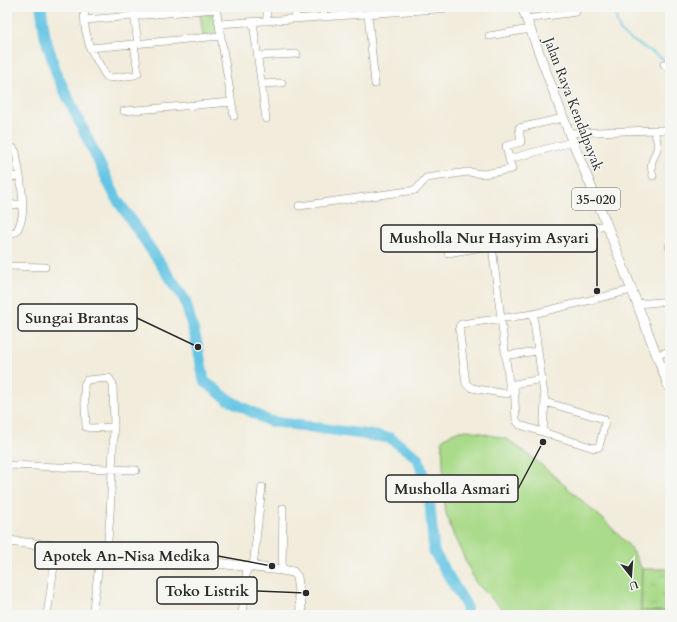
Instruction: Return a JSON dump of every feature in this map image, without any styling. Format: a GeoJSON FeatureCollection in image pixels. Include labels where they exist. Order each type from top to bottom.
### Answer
{"type":"FeatureCollection","features":[{"type":"Feature","properties":{"kind":"main road","name":"Jalan Raya Kendalpayak"},"geometry":{"type":"LineString","coordinates":[[522,7],[571,137],[657,355],[668,377],[670,390]]}},
{"type":"Feature","properties":{"kind":"main road"},"geometry":{"type":"LineString","coordinates":[[7,541],[293,572],[298,577],[302,615]]}},
{"type":"Feature","properties":{"kind":"street"},"geometry":{"type":"LineString","coordinates":[[84,7],[86,36],[90,48],[106,76],[110,78],[135,75],[138,73],[132,7]]}},
{"type":"Feature","properties":{"kind":"street"},"geometry":{"type":"LineString","coordinates":[[266,7],[267,21]]}},
{"type":"Feature","properties":{"kind":"street"},"geometry":{"type":"LineString","coordinates":[[295,7],[296,19]]}},
{"type":"Feature","properties":{"kind":"street"},"geometry":{"type":"LineString","coordinates":[[323,7],[324,17]]}},
{"type":"Feature","properties":{"kind":"street"},"geometry":{"type":"LineString","coordinates":[[342,7],[343,16]]}},
{"type":"Feature","properties":{"kind":"street"},"geometry":{"type":"LineString","coordinates":[[219,24],[368,14],[390,10],[466,7]]}},
{"type":"Feature","properties":{"kind":"street"},"geometry":{"type":"LineString","coordinates":[[85,20],[134,16],[160,11],[216,8],[234,116]]}},
{"type":"Feature","properties":{"kind":"street"},"geometry":{"type":"LineString","coordinates":[[526,19],[576,12]]}},
{"type":"Feature","properties":{"kind":"street"},"geometry":{"type":"LineString","coordinates":[[368,14],[375,84]]}},
{"type":"Feature","properties":{"kind":"street"},"geometry":{"type":"LineString","coordinates":[[253,22],[266,119]]}},
{"type":"Feature","properties":{"kind":"street"},"geometry":{"type":"LineString","coordinates":[[489,36],[530,29]]}},
{"type":"Feature","properties":{"kind":"street"},"geometry":{"type":"LineString","coordinates":[[90,48],[221,36]]}},
{"type":"Feature","properties":{"kind":"street"},"geometry":{"type":"LineString","coordinates":[[258,56],[297,54]]}},
{"type":"Feature","properties":{"kind":"street"},"geometry":{"type":"LineString","coordinates":[[664,64],[670,69]]}},
{"type":"Feature","properties":{"kind":"street"},"geometry":{"type":"LineString","coordinates":[[261,84],[282,82]]}},
{"type":"Feature","properties":{"kind":"street"},"geometry":{"type":"LineString","coordinates":[[124,111],[232,102]]}},
{"type":"Feature","properties":{"kind":"street"},"geometry":{"type":"LineString","coordinates":[[299,206],[416,190],[426,178],[468,172],[484,174],[512,169],[506,146],[521,142],[519,128],[564,118]]}},
{"type":"Feature","properties":{"kind":"street"},"geometry":{"type":"LineString","coordinates":[[653,176],[651,164],[657,148],[654,130]]}},
{"type":"Feature","properties":{"kind":"street"},"geometry":{"type":"LineString","coordinates":[[509,159],[571,137],[670,130]]}},
{"type":"Feature","properties":{"kind":"street"},"geometry":{"type":"LineString","coordinates":[[7,149],[13,148],[16,152],[23,204],[22,215],[16,232],[7,234]]}},
{"type":"Feature","properties":{"kind":"street"},"geometry":{"type":"LineString","coordinates":[[7,177],[20,176]]}},
{"type":"Feature","properties":{"kind":"street"},"geometry":{"type":"LineString","coordinates":[[7,205],[23,204]]}},
{"type":"Feature","properties":{"kind":"street"},"geometry":{"type":"LineString","coordinates":[[448,253],[606,225]]}},
{"type":"Feature","properties":{"kind":"street"},"geometry":{"type":"LineString","coordinates":[[670,244],[670,249]]}},
{"type":"Feature","properties":{"kind":"street"},"geometry":{"type":"LineString","coordinates":[[492,246],[501,320],[510,391],[506,394],[472,388],[466,384],[459,327],[463,324],[501,320],[533,314],[632,290]]}},
{"type":"Feature","properties":{"kind":"street"},"geometry":{"type":"LineString","coordinates":[[7,266],[45,267]]}},
{"type":"Feature","properties":{"kind":"street"},"geometry":{"type":"LineString","coordinates":[[637,304],[670,301]]}},
{"type":"Feature","properties":{"kind":"street"},"geometry":{"type":"LineString","coordinates":[[533,314],[545,402],[543,432]]}},
{"type":"Feature","properties":{"kind":"street"},"geometry":{"type":"LineString","coordinates":[[509,355],[538,351]]}},
{"type":"Feature","properties":{"kind":"street"},"geometry":{"type":"LineString","coordinates":[[657,355],[670,351]]}},
{"type":"Feature","properties":{"kind":"street"},"geometry":{"type":"LineString","coordinates":[[92,615],[110,515],[114,427],[113,384],[111,380],[109,378],[87,380],[84,385],[86,427],[114,427]]}},
{"type":"Feature","properties":{"kind":"street"},"geometry":{"type":"LineString","coordinates":[[542,379],[515,383],[516,420],[518,423],[520,425],[543,432],[597,448],[599,447],[605,423],[604,419],[545,402]]}},
{"type":"Feature","properties":{"kind":"street"},"geometry":{"type":"LineString","coordinates":[[7,465],[136,470]]}},
{"type":"Feature","properties":{"kind":"street"},"geometry":{"type":"LineString","coordinates":[[242,615],[262,487]]}},
{"type":"Feature","properties":{"kind":"street"},"geometry":{"type":"LineString","coordinates":[[282,570],[283,508]]}},
{"type":"Feature","properties":{"kind":"street"},"geometry":{"type":"LineString","coordinates":[[47,615],[57,546]]}},
{"type":"Feature","properties":{"kind":"green space"},"geometry":{"type":"Polygon","coordinates":[[[214,12],[218,34],[203,36],[200,13],[214,12]]]}},
{"type":"Feature","properties":{"kind":"green space"},"geometry":{"type":"Polygon","coordinates":[[[468,430],[507,439],[538,462],[604,520],[631,548],[642,569],[641,611],[670,611],[670,615],[508,615],[476,583],[453,534],[445,510],[442,440],[454,432],[468,430]]]}},
{"type":"Feature","properties":{"kind":"green space"},"geometry":{"type":"Polygon","coordinates":[[[642,569],[670,569],[670,611],[641,611],[642,569]]]}},
{"type":"Feature","properties":{"kind":"waterway"},"geometry":{"type":"LineString","coordinates":[[41,7],[45,36],[57,75],[116,198],[185,300],[198,347],[204,381],[229,400],[269,421],[390,438],[418,458],[429,493],[434,552],[466,605],[467,615]]}},
{"type":"Feature","properties":{"kind":"waterway"},"geometry":{"type":"LineString","coordinates":[[616,7],[617,23],[625,36],[670,63]]}},
{"type":"Feature","properties":{"kind":"place","name":"Musholla Nur Hasyim Asyari"},"geometry":{"type":"Point","coordinates":[597,291]}},
{"type":"Feature","properties":{"kind":"place","name":"Sungai Brantas"},"geometry":{"type":"Point","coordinates":[198,347]}},
{"type":"Feature","properties":{"kind":"place","name":"Musholla Asmari"},"geometry":{"type":"Point","coordinates":[543,442]}},
{"type":"Feature","properties":{"kind":"place","name":"Apotek An-Nisa Medika"},"geometry":{"type":"Point","coordinates":[272,566]}},
{"type":"Feature","properties":{"kind":"place","name":"Toko Listrik"},"geometry":{"type":"Point","coordinates":[306,593]}}]}
